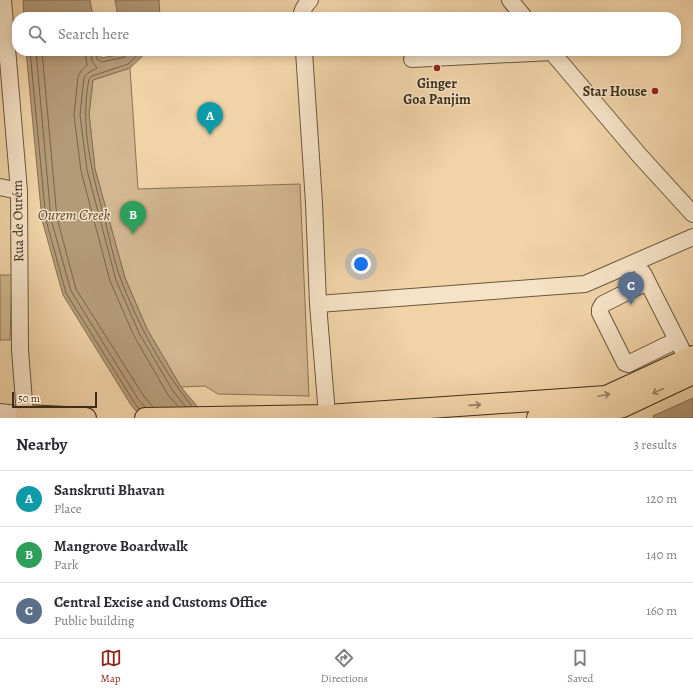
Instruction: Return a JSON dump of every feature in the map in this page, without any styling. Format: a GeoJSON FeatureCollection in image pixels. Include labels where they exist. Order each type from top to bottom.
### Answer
{"type":"FeatureCollection","features":[{"type":"Feature","properties":{"kind":"main road"},"geometry":{"type":"LineString","coordinates":[[145,418],[380,415],[606,396],[691,363]]}},
{"type":"Feature","properties":{"kind":"main road"},"geometry":{"type":"LineString","coordinates":[[537,418],[596,414],[623,407],[691,363]]}},
{"type":"Feature","properties":{"kind":"main road"},"geometry":{"type":"LineString","coordinates":[[25,416],[86,418]]}},
{"type":"Feature","properties":{"kind":"street","name":"Rua de Ourém"},"geometry":{"type":"LineString","coordinates":[[3,0],[18,191],[20,350],[25,416]]}},
{"type":"Feature","properties":{"kind":"street"},"geometry":{"type":"LineString","coordinates":[[302,12],[305,5],[310,0]]}},
{"type":"Feature","properties":{"kind":"street"},"geometry":{"type":"LineString","coordinates":[[510,0],[520,12]]}},
{"type":"Feature","properties":{"kind":"street"},"geometry":{"type":"LineString","coordinates":[[304,56],[318,304],[327,416]]}},
{"type":"Feature","properties":{"kind":"street"},"geometry":{"type":"LineString","coordinates":[[412,59],[472,56]]}},
{"type":"Feature","properties":{"kind":"street"},"geometry":{"type":"LineString","coordinates":[[555,56],[640,156],[693,214]]}},
{"type":"Feature","properties":{"kind":"street"},"geometry":{"type":"LineString","coordinates":[[0,187],[18,191]]}},
{"type":"Feature","properties":{"kind":"street"},"geometry":{"type":"LineString","coordinates":[[318,304],[585,284],[693,237]]}},
{"type":"Feature","properties":{"kind":"street"},"geometry":{"type":"LineString","coordinates":[[637,262],[677,340],[691,363]]}},
{"type":"Feature","properties":{"kind":"street"},"geometry":{"type":"LineString","coordinates":[[646,282],[600,306],[600,313],[625,363],[628,364],[677,340]]}},
{"type":"Feature","properties":{"kind":"street"},"geometry":{"type":"LineString","coordinates":[[0,412],[25,416]]}},
{"type":"Feature","properties":{"kind":"shaded area"},"geometry":{"type":"Polygon","coordinates":[[[130,68],[138,189],[300,184],[309,396],[218,394],[205,386],[181,387],[147,329],[125,278],[95,169],[89,114],[93,80],[130,68]]]}},
{"type":"Feature","properties":{"kind":"shaded area"},"geometry":{"type":"Polygon","coordinates":[[[0,275],[12,275],[10,340],[0,340],[0,275]]]}},
{"type":"Feature","properties":{"kind":"water"},"geometry":{"type":"Polygon","coordinates":[[[23,0],[90,0],[92,12],[24,12],[23,0]]]}},
{"type":"Feature","properties":{"kind":"water"},"geometry":{"type":"Polygon","coordinates":[[[115,0],[159,0],[160,12],[117,12],[115,0]]]}},
{"type":"Feature","properties":{"kind":"water","name":"Ourem Creek"},"geometry":{"type":"Polygon","coordinates":[[[26,56],[101,56],[101,58],[112,56],[143,56],[130,68],[93,80],[89,114],[95,169],[125,278],[147,329],[181,387],[207,418],[142,418],[131,405],[63,295],[42,220],[26,56]]]}},
{"type":"Feature","properties":{"kind":"water"},"geometry":{"type":"Polygon","coordinates":[[[693,398],[693,418],[654,418],[653,416],[693,398]]]}},
{"type":"Feature","properties":{"kind":"place","name":"Ginger Goa Panjim"},"geometry":{"type":"Point","coordinates":[437,68]}},
{"type":"Feature","properties":{"kind":"place","name":"Star House"},"geometry":{"type":"Point","coordinates":[655,91]}},
{"type":"Feature","properties":{"kind":"place","name":"Sanskruti Bhavan"},"geometry":{"type":"Point","coordinates":[210,135]}},
{"type":"Feature","properties":{"kind":"place","name":"Mangrove Boardwalk"},"geometry":{"type":"Point","coordinates":[133,234]}},
{"type":"Feature","properties":{"kind":"place","name":"Central Excise and Customs Office"},"geometry":{"type":"Point","coordinates":[631,305]}}]}
